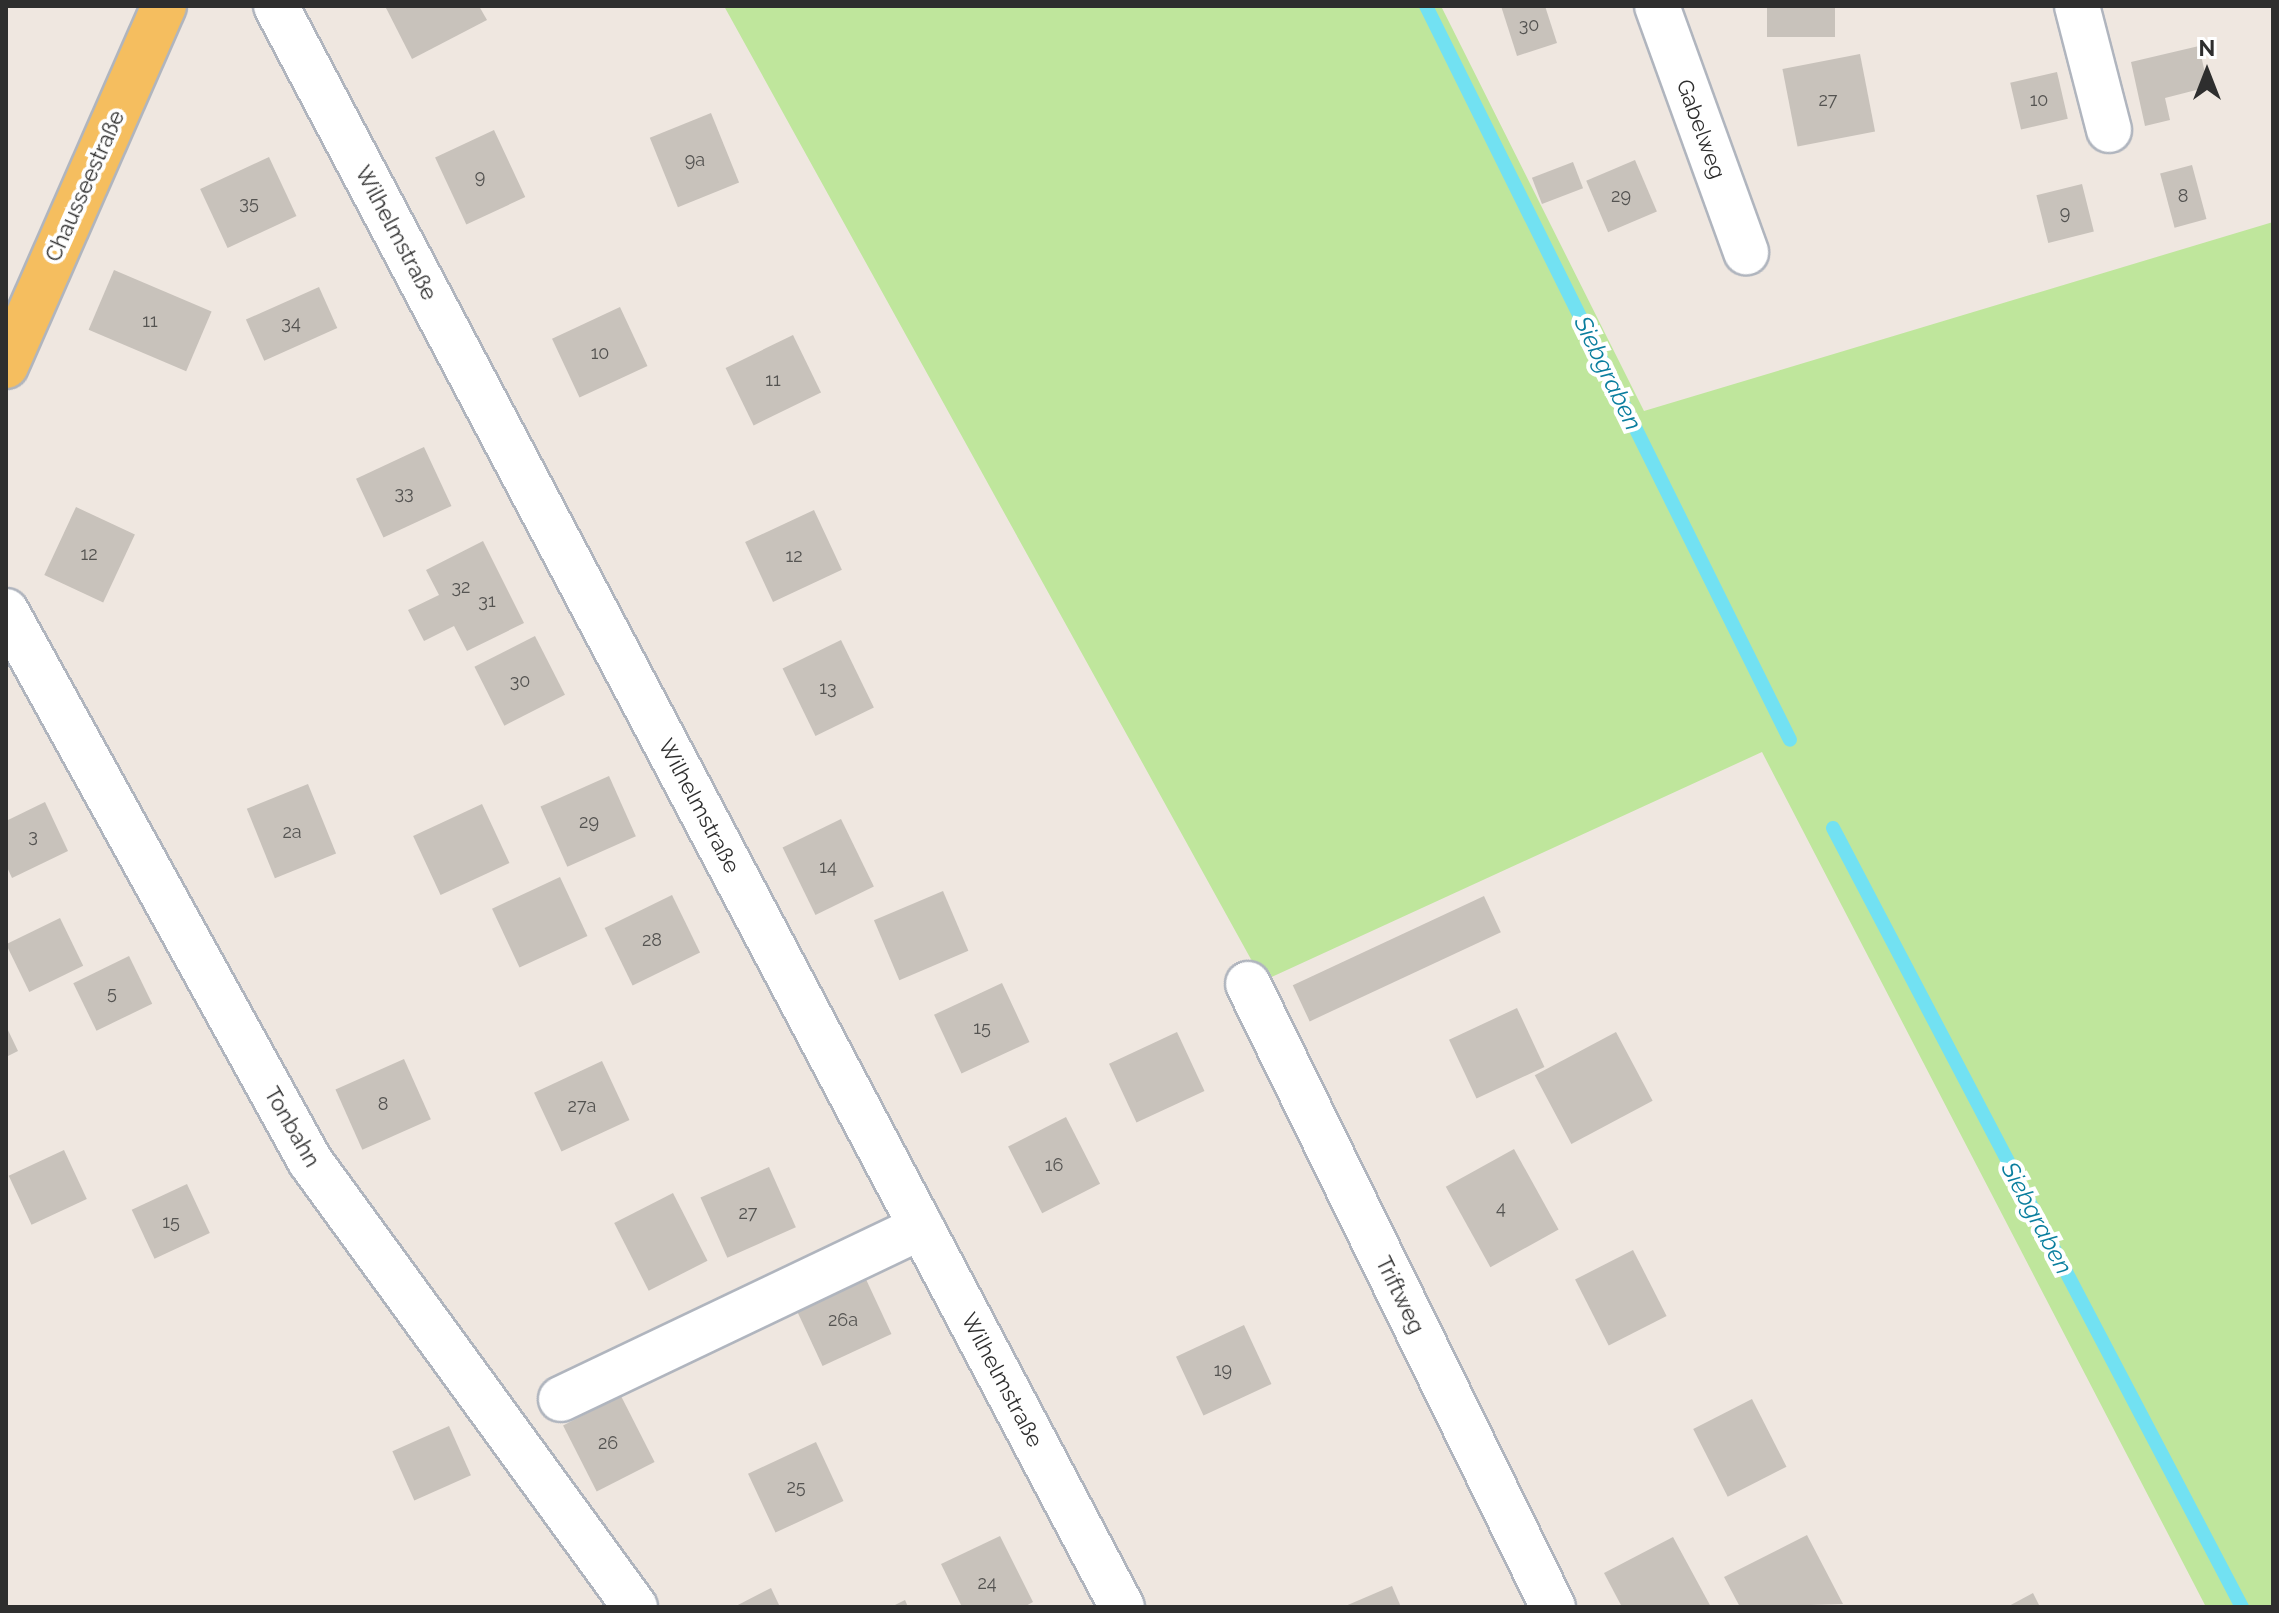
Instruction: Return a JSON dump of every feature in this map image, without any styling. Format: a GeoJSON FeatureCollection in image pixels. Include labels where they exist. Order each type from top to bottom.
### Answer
{"type":"FeatureCollection","features":[{"type":"Feature","properties":{"kind":"main road","name":"Chausseestraße"},"geometry":{"type":"LineString","coordinates":[[6,366],[164,6]]}},
{"type":"Feature","properties":{"kind":"street","name":"Wilhelmstraße"},"geometry":{"type":"LineString","coordinates":[[276,6],[1122,1607]]}},
{"type":"Feature","properties":{"kind":"street","name":"Gabelweg"},"geometry":{"type":"LineString","coordinates":[[1657,6],[1746,252]]}},
{"type":"Feature","properties":{"kind":"street"},"geometry":{"type":"LineString","coordinates":[[2077,6],[2109,130]]}},
{"type":"Feature","properties":{"kind":"street","name":"Tonbahn"},"geometry":{"type":"LineString","coordinates":[[6,611],[310,1161],[635,1607]]}},
{"type":"Feature","properties":{"kind":"street","name":"Triftweg"},"geometry":{"type":"LineString","coordinates":[[1248,984],[1553,1607]]}},
{"type":"Feature","properties":{"kind":"street"},"geometry":{"type":"LineString","coordinates":[[561,1399],[921,1227]]}},
{"type":"Feature","properties":{"kind":"green space"},"geometry":{"type":"Polygon","coordinates":[[[724,6],[1441,6],[1644,411],[2273,222],[2273,1607],[2206,1607],[1762,752],[1263,981],[724,6]]]}},
{"type":"Feature","properties":{"kind":"building"},"geometry":{"type":"Polygon","coordinates":[[[385,6],[479,6],[487,20],[412,59],[385,6]]]}},
{"type":"Feature","properties":{"kind":"building"},"geometry":{"type":"Polygon","coordinates":[[[1501,6],[1545,6],[1557,43],[1517,56],[1501,6]]]}},
{"type":"Feature","properties":{"kind":"building"},"geometry":{"type":"Polygon","coordinates":[[[1767,6],[1835,6],[1835,37],[1767,37],[1767,6]]]}},
{"type":"Feature","properties":{"kind":"building"},"geometry":{"type":"Polygon","coordinates":[[[2199,46],[2208,87],[2165,98],[2170,120],[2145,126],[2131,62],[2199,46]]]}},
{"type":"Feature","properties":{"kind":"building"},"geometry":{"type":"Polygon","coordinates":[[[1860,54],[1875,132],[1798,147],[1782,69],[1860,54]]]}},
{"type":"Feature","properties":{"kind":"building"},"geometry":{"type":"Polygon","coordinates":[[[2057,72],[2068,119],[2021,130],[2010,83],[2057,72]]]}},
{"type":"Feature","properties":{"kind":"building"},"geometry":{"type":"Polygon","coordinates":[[[711,113],[739,183],[678,207],[650,138],[711,113]]]}},
{"type":"Feature","properties":{"kind":"building"},"geometry":{"type":"Polygon","coordinates":[[[494,130],[525,197],[466,225],[435,157],[494,130]]]}},
{"type":"Feature","properties":{"kind":"building"},"geometry":{"type":"Polygon","coordinates":[[[269,157],[296,216],[228,248],[200,189],[269,157]]]}},
{"type":"Feature","properties":{"kind":"building"},"geometry":{"type":"Polygon","coordinates":[[[1635,160],[1657,212],[1608,232],[1586,181],[1635,160]]]}},
{"type":"Feature","properties":{"kind":"building"},"geometry":{"type":"Polygon","coordinates":[[[1573,162],[1583,188],[1542,204],[1532,178],[1573,162]]]}},
{"type":"Feature","properties":{"kind":"building"},"geometry":{"type":"Polygon","coordinates":[[[2192,165],[2206,219],[2175,228],[2160,174],[2192,165]]]}},
{"type":"Feature","properties":{"kind":"building"},"geometry":{"type":"Polygon","coordinates":[[[2082,184],[2094,232],[2048,243],[2036,195],[2082,184]]]}},
{"type":"Feature","properties":{"kind":"building"},"geometry":{"type":"Polygon","coordinates":[[[114,270],[212,311],[186,371],[89,330],[114,270]]]}},
{"type":"Feature","properties":{"kind":"building"},"geometry":{"type":"Polygon","coordinates":[[[319,287],[337,328],[264,361],[246,320],[319,287]]]}},
{"type":"Feature","properties":{"kind":"building"},"geometry":{"type":"Polygon","coordinates":[[[620,307],[647,366],[579,398],[552,339],[620,307]]]}},
{"type":"Feature","properties":{"kind":"building"},"geometry":{"type":"Polygon","coordinates":[[[793,335],[821,393],[754,425],[726,368],[793,335]]]}},
{"type":"Feature","properties":{"kind":"building"},"geometry":{"type":"Polygon","coordinates":[[[424,447],[451,506],[383,538],[356,479],[424,447]]]}},
{"type":"Feature","properties":{"kind":"building"},"geometry":{"type":"Polygon","coordinates":[[[76,507],[135,534],[103,602],[44,575],[76,507]]]}},
{"type":"Feature","properties":{"kind":"building"},"geometry":{"type":"Polygon","coordinates":[[[814,510],[842,570],[773,602],[745,542],[814,510]]]}},
{"type":"Feature","properties":{"kind":"building"},"geometry":{"type":"Polygon","coordinates":[[[483,541],[524,623],[467,651],[454,626],[424,641],[408,610],[439,595],[426,570],[483,541]]]}},
{"type":"Feature","properties":{"kind":"building"},"geometry":{"type":"Polygon","coordinates":[[[535,636],[565,695],[504,726],[474,667],[535,636]]]}},
{"type":"Feature","properties":{"kind":"building"},"geometry":{"type":"Polygon","coordinates":[[[841,640],[874,707],[815,736],[783,668],[841,640]]]}},
{"type":"Feature","properties":{"kind":"building"},"geometry":{"type":"Polygon","coordinates":[[[609,776],[636,836],[567,867],[540,807],[609,776]]]}},
{"type":"Feature","properties":{"kind":"building"},"geometry":{"type":"Polygon","coordinates":[[[308,784],[336,854],[275,878],[247,809],[308,784]]]}},
{"type":"Feature","properties":{"kind":"building"},"geometry":{"type":"Polygon","coordinates":[[[45,802],[68,851],[12,878],[6,865],[6,821],[45,802]]]}},
{"type":"Feature","properties":{"kind":"building"},"geometry":{"type":"Polygon","coordinates":[[[482,804],[509,863],[441,895],[413,836],[482,804]]]}},
{"type":"Feature","properties":{"kind":"building"},"geometry":{"type":"Polygon","coordinates":[[[841,819],[874,886],[815,915],[783,847],[841,819]]]}},
{"type":"Feature","properties":{"kind":"building"},"geometry":{"type":"Polygon","coordinates":[[[560,877],[587,936],[519,968],[492,909],[560,877]]]}},
{"type":"Feature","properties":{"kind":"building"},"geometry":{"type":"Polygon","coordinates":[[[943,891],[968,951],[899,980],[874,920],[943,891]]]}},
{"type":"Feature","properties":{"kind":"building"},"geometry":{"type":"Polygon","coordinates":[[[672,895],[700,953],[633,985],[605,928],[672,895]]]}},
{"type":"Feature","properties":{"kind":"building"},"geometry":{"type":"Polygon","coordinates":[[[1484,896],[1501,932],[1310,1021],[1293,985],[1484,896]]]}},
{"type":"Feature","properties":{"kind":"building"},"geometry":{"type":"Polygon","coordinates":[[[60,918],[83,966],[29,992],[6,944],[60,918]]]}},
{"type":"Feature","properties":{"kind":"building"},"geometry":{"type":"Polygon","coordinates":[[[129,956],[152,1004],[97,1031],[73,983],[129,956]]]}},
{"type":"Feature","properties":{"kind":"building"},"geometry":{"type":"Polygon","coordinates":[[[1002,983],[1029,1042],[961,1074],[934,1015],[1002,983]]]}},
{"type":"Feature","properties":{"kind":"building"},"geometry":{"type":"Polygon","coordinates":[[[1517,1008],[1544,1067],[1476,1099],[1449,1040],[1517,1008]]]}},
{"type":"Feature","properties":{"kind":"building"},"geometry":{"type":"Polygon","coordinates":[[[6,1026],[18,1051],[6,1057],[6,1026]]]}},
{"type":"Feature","properties":{"kind":"building"},"geometry":{"type":"Polygon","coordinates":[[[1177,1032],[1204,1091],[1136,1123],[1109,1064],[1177,1032]]]}},
{"type":"Feature","properties":{"kind":"building"},"geometry":{"type":"Polygon","coordinates":[[[1616,1032],[1653,1101],[1571,1144],[1535,1075],[1616,1032]]]}},
{"type":"Feature","properties":{"kind":"building"},"geometry":{"type":"Polygon","coordinates":[[[404,1059],[431,1119],[362,1150],[335,1090],[404,1059]]]}},
{"type":"Feature","properties":{"kind":"building"},"geometry":{"type":"Polygon","coordinates":[[[602,1061],[629,1120],[561,1152],[534,1093],[602,1061]]]}},
{"type":"Feature","properties":{"kind":"building"},"geometry":{"type":"Polygon","coordinates":[[[1066,1117],[1100,1184],[1042,1213],[1008,1147],[1066,1117]]]}},
{"type":"Feature","properties":{"kind":"building"},"geometry":{"type":"Polygon","coordinates":[[[1514,1149],[1559,1229],[1490,1267],[1446,1187],[1514,1149]]]}},
{"type":"Feature","properties":{"kind":"building"},"geometry":{"type":"Polygon","coordinates":[[[64,1150],[87,1199],[32,1225],[9,1176],[64,1150]]]}},
{"type":"Feature","properties":{"kind":"building"},"geometry":{"type":"Polygon","coordinates":[[[769,1167],[796,1227],[727,1258],[700,1198],[769,1167]]]}},
{"type":"Feature","properties":{"kind":"building"},"geometry":{"type":"Polygon","coordinates":[[[187,1184],[210,1233],[155,1259],[132,1210],[187,1184]]]}},
{"type":"Feature","properties":{"kind":"building"},"geometry":{"type":"Polygon","coordinates":[[[673,1193],[708,1261],[649,1291],[614,1223],[673,1193]]]}},
{"type":"Feature","properties":{"kind":"building"},"geometry":{"type":"Polygon","coordinates":[[[1633,1250],[1667,1316],[1609,1345],[1575,1280],[1633,1250]]]}},
{"type":"Feature","properties":{"kind":"building"},"geometry":{"type":"Polygon","coordinates":[[[864,1275],[891,1334],[823,1366],[795,1307],[864,1275]]]}},
{"type":"Feature","properties":{"kind":"building"},"geometry":{"type":"Polygon","coordinates":[[[1244,1325],[1271,1384],[1203,1416],[1176,1357],[1244,1325]]]}},
{"type":"Feature","properties":{"kind":"building"},"geometry":{"type":"Polygon","coordinates":[[[621,1396],[655,1462],[597,1491],[563,1426],[621,1396]]]}},
{"type":"Feature","properties":{"kind":"building"},"geometry":{"type":"Polygon","coordinates":[[[1752,1399],[1787,1467],[1728,1497],[1693,1429],[1752,1399]]]}},
{"type":"Feature","properties":{"kind":"building"},"geometry":{"type":"Polygon","coordinates":[[[449,1426],[471,1475],[414,1501],[392,1451],[449,1426]]]}},
{"type":"Feature","properties":{"kind":"building"},"geometry":{"type":"Polygon","coordinates":[[[816,1442],[843,1501],[775,1533],[748,1474],[816,1442]]]}},
{"type":"Feature","properties":{"kind":"building"},"geometry":{"type":"Polygon","coordinates":[[[1807,1535],[1843,1604],[1740,1607],[1724,1577],[1807,1535]]]}},
{"type":"Feature","properties":{"kind":"building"},"geometry":{"type":"Polygon","coordinates":[[[1000,1536],[1033,1602],[1024,1607],[962,1607],[941,1564],[1000,1536]]]}},
{"type":"Feature","properties":{"kind":"building"},"geometry":{"type":"Polygon","coordinates":[[[1673,1537],[1711,1607],[1622,1607],[1604,1573],[1673,1537]]]}},
{"type":"Feature","properties":{"kind":"building"},"geometry":{"type":"Polygon","coordinates":[[[1392,1586],[1401,1607],[1343,1607],[1392,1586]]]}},
{"type":"Feature","properties":{"kind":"building"},"geometry":{"type":"Polygon","coordinates":[[[771,1588],[780,1607],[734,1607],[771,1588]]]}},
{"type":"Feature","properties":{"kind":"building"},"geometry":{"type":"Polygon","coordinates":[[[2033,1593],[2040,1607],[2007,1607],[2033,1593]]]}},
{"type":"Feature","properties":{"kind":"building"},"geometry":{"type":"Polygon","coordinates":[[[905,1600],[908,1607],[891,1607],[905,1600]]]}},
{"type":"Feature","properties":{"kind":"waterway","name":"Siebgraben"},"geometry":{"type":"LineString","coordinates":[[1426,6],[1790,740]]}},
{"type":"Feature","properties":{"kind":"waterway","name":"Siebgraben"},"geometry":{"type":"LineString","coordinates":[[1833,828],[2242,1607]]}}]}
